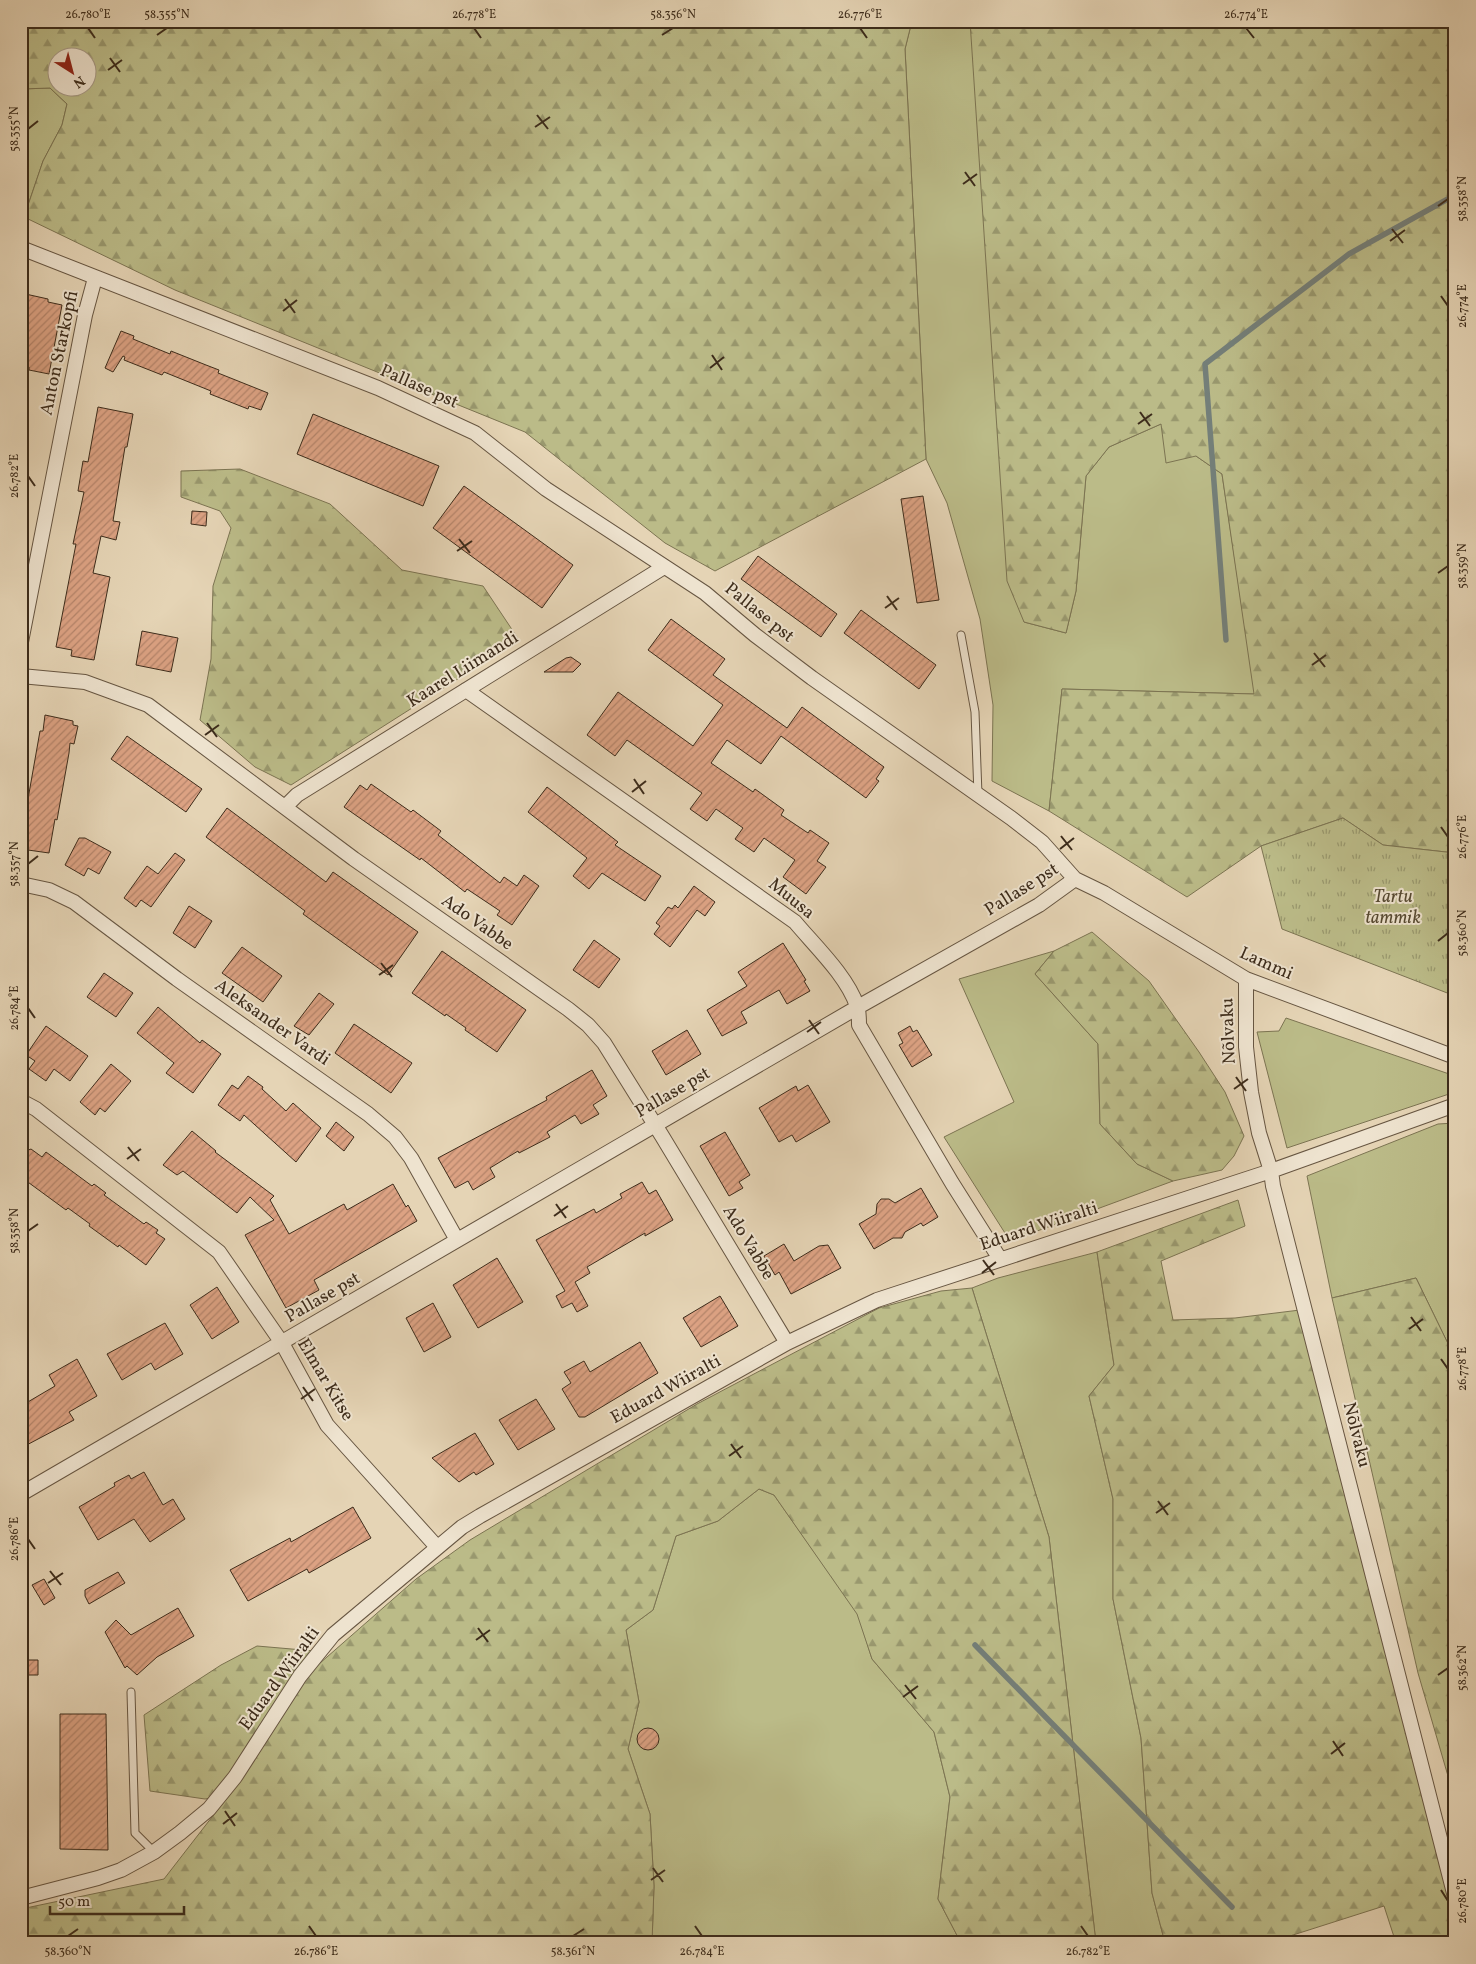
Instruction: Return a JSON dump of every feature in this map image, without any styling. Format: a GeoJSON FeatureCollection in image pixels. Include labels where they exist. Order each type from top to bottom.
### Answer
{"type":"FeatureCollection","features":[{"type":"Feature","properties":{"kind":"street","name":"Pallase pst"},"geometry":{"type":"LineString","coordinates":[[21,248],[378,388],[475,433],[546,488],[705,593],[755,635],[812,678],[1042,842],[1075,879],[1038,905],[858,1007],[21,1494]]}},
{"type":"Feature","properties":{"kind":"street","name":"Anton Starkopfi"},"geometry":{"type":"LineString","coordinates":[[21,642],[85,316],[95,278]]}},
{"type":"Feature","properties":{"kind":"street","name":"Kaarel Liimandi"},"geometry":{"type":"LineString","coordinates":[[285,807],[297,795],[664,567]]}},
{"type":"Feature","properties":{"kind":"street","name":"Ado Vabbe"},"geometry":{"type":"LineString","coordinates":[[21,676],[85,682],[148,705],[354,859],[560,1004],[588,1026],[604,1043],[787,1343]]}},
{"type":"Feature","properties":{"kind":"street","name":"Muusa"},"geometry":{"type":"LineString","coordinates":[[466,690],[794,922],[842,980],[858,1007],[859,1025],[952,1183],[1000,1259]]}},
{"type":"Feature","properties":{"kind":"street","name":"Lammi"},"geometry":{"type":"LineString","coordinates":[[1075,879],[1104,893],[1246,980],[1455,1057]]}},
{"type":"Feature","properties":{"kind":"street","name":"Aleksander Vardi"},"geometry":{"type":"LineString","coordinates":[[21,884],[49,890],[74,902],[177,979],[368,1114],[395,1137],[410,1158],[457,1240]]}},
{"type":"Feature","properties":{"kind":"street","name":"Nõlvaku"},"geometry":{"type":"LineString","coordinates":[[1246,980],[1246,1047],[1251,1092],[1259,1133],[1271,1171],[1455,1897]]}},
{"type":"Feature","properties":{"kind":"street","name":"Elmar Kitse"},"geometry":{"type":"LineString","coordinates":[[21,1101],[36,1110],[219,1252],[282,1343],[327,1425],[437,1547]]}},
{"type":"Feature","properties":{"kind":"street","name":"Eduard Wiiralti"},"geometry":{"type":"LineString","coordinates":[[21,1898],[98,1878],[121,1870],[154,1852],[209,1809],[234,1777],[300,1676],[333,1635],[437,1547],[480,1516],[787,1343],[878,1300],[1271,1171],[1455,1105]]}},
{"type":"Feature","properties":{"kind":"lane"},"geometry":{"type":"LineString","coordinates":[[961,635],[975,712],[978,795]]}},
{"type":"Feature","properties":{"kind":"lane"},"geometry":{"type":"LineString","coordinates":[[131,1692],[135,1833],[154,1852]]}},
{"type":"Feature","properties":{"kind":"green space"},"geometry":{"type":"Polygon","coordinates":[[[21,21],[912,21],[905,49],[926,459],[715,571],[665,543],[525,432],[175,290],[24,217],[43,161],[62,125],[67,104],[61,98],[98,98],[98,48],[48,48],[48,88],[21,89],[21,21]]]}},
{"type":"Feature","properties":{"kind":"green space"},"geometry":{"type":"Polygon","coordinates":[[[912,21],[972,21],[1024,622],[1066,633],[1076,591],[1086,476],[1109,447],[1161,424],[1196,456],[1222,474],[1255,694],[1062,689],[1049,811],[992,781],[993,705],[980,619],[947,503],[926,459],[905,49],[912,21]]]}},
{"type":"Feature","properties":{"kind":"green space"},"geometry":{"type":"Polygon","coordinates":[[[970,21],[1455,21],[1455,853],[1383,845],[1343,818],[1261,846],[1187,897],[1049,811],[1062,689],[1254,694],[1222,474],[1196,456],[1166,463],[1161,424],[1109,447],[1086,476],[1076,591],[1066,633],[1024,622],[1007,581],[970,21]]]}},
{"type":"Feature","properties":{"kind":"green space"},"geometry":{"type":"Polygon","coordinates":[[[48,88],[48,98],[61,98],[67,104],[62,125],[43,161],[24,217],[21,215],[21,89],[48,88]]]}},
{"type":"Feature","properties":{"kind":"green space"},"geometry":{"type":"Polygon","coordinates":[[[240,469],[330,504],[402,570],[483,586],[519,640],[291,785],[255,767],[200,720],[211,659],[213,586],[231,528],[220,511],[181,497],[181,471],[240,469]]]}},
{"type":"Feature","properties":{"kind":"green space","name":"Tartu tammik"},"geometry":{"type":"Polygon","coordinates":[[[1343,818],[1383,845],[1455,853],[1455,996],[1282,929],[1261,846],[1343,818]]]}},
{"type":"Feature","properties":{"kind":"green space"},"geometry":{"type":"Polygon","coordinates":[[[1092,932],[1149,981],[1225,1092],[1244,1136],[1234,1156],[1222,1170],[1173,1181],[1137,1164],[1100,1124],[1098,1044],[1035,974],[1054,951],[1092,932]]]}},
{"type":"Feature","properties":{"kind":"green space"},"geometry":{"type":"Polygon","coordinates":[[[1054,951],[1035,974],[1098,1044],[1100,1124],[1137,1164],[1173,1181],[1010,1241],[944,1137],[1014,1102],[959,979],[1054,951]]]}},
{"type":"Feature","properties":{"kind":"green space"},"geometry":{"type":"Polygon","coordinates":[[[1286,1018],[1455,1076],[1455,1092],[1287,1148],[1257,1032],[1279,1031],[1286,1018]]]}},
{"type":"Feature","properties":{"kind":"green space"},"geometry":{"type":"Polygon","coordinates":[[[1455,1123],[1455,1358],[1416,1278],[1332,1298],[1307,1176],[1438,1124],[1455,1123]]]}},
{"type":"Feature","properties":{"kind":"green space"},"geometry":{"type":"Polygon","coordinates":[[[1238,1200],[1245,1226],[1161,1261],[1173,1320],[1235,1318],[1300,1310],[1449,1890],[1455,1905],[1455,1943],[1396,1943],[1384,1906],[1268,1943],[1165,1943],[1152,1893],[1141,1738],[1113,1599],[1113,1499],[1089,1396],[1114,1365],[1097,1252],[1238,1200]]]}},
{"type":"Feature","properties":{"kind":"green space"},"geometry":{"type":"Polygon","coordinates":[[[1097,1252],[1114,1365],[1089,1396],[1113,1499],[1113,1599],[1141,1738],[1152,1893],[1165,1943],[1096,1943],[1049,1537],[972,1288],[998,1278],[1097,1252]]]}},
{"type":"Feature","properties":{"kind":"green space"},"geometry":{"type":"Polygon","coordinates":[[[1416,1278],[1455,1358],[1455,1800],[1418,1673],[1332,1298],[1416,1278]]]}},
{"type":"Feature","properties":{"kind":"green space"},"geometry":{"type":"Polygon","coordinates":[[[972,1288],[1049,1537],[1096,1943],[961,1943],[938,1899],[950,1797],[934,1732],[872,1659],[857,1614],[774,1495],[759,1489],[718,1521],[676,1536],[653,1610],[626,1630],[639,1702],[628,1749],[650,1814],[654,1886],[652,1943],[21,1943],[21,1909],[164,1879],[229,1795],[205,1799],[150,1791],[144,1715],[221,1665],[257,1646],[326,1652],[311,1671],[416,1579],[470,1540],[697,1404],[879,1308],[941,1291],[972,1288]]]}},
{"type":"Feature","properties":{"kind":"green space"},"geometry":{"type":"Polygon","coordinates":[[[759,1489],[774,1495],[858,1614],[872,1659],[934,1732],[950,1797],[938,1899],[961,1943],[652,1943],[654,1886],[650,1814],[628,1749],[639,1702],[626,1630],[653,1610],[676,1536],[718,1521],[759,1489]]]}},
{"type":"Feature","properties":{"kind":"building"},"geometry":{"type":"Polygon","coordinates":[[[21,293],[48,299],[48,302],[62,305],[49,374],[29,370],[29,367],[21,365],[21,293]]]}},
{"type":"Feature","properties":{"kind":"building"},"geometry":{"type":"Polygon","coordinates":[[[121,331],[134,336],[133,339],[170,354],[171,351],[219,370],[218,373],[268,393],[261,410],[249,406],[248,409],[210,394],[211,391],[164,372],[162,375],[124,360],[125,357],[123,356],[113,372],[105,368],[121,331]]]}},
{"type":"Feature","properties":{"kind":"building"},"geometry":{"type":"Polygon","coordinates":[[[98,407],[133,414],[127,447],[125,447],[113,521],[120,522],[116,540],[101,536],[93,573],[110,577],[94,660],[71,656],[72,650],[56,647],[76,544],[73,544],[84,492],[78,491],[83,461],[88,462],[98,407]]]}},
{"type":"Feature","properties":{"kind":"building"},"geometry":{"type":"Polygon","coordinates":[[[313,414],[439,466],[423,506],[297,454],[313,414]]]}},
{"type":"Feature","properties":{"kind":"building"},"geometry":{"type":"Polygon","coordinates":[[[464,486],[573,565],[542,608],[433,528],[464,486]]]}},
{"type":"Feature","properties":{"kind":"building"},"geometry":{"type":"Polygon","coordinates":[[[923,496],[939,600],[917,603],[901,499],[923,496]]]}},
{"type":"Feature","properties":{"kind":"building"},"geometry":{"type":"Polygon","coordinates":[[[192,511],[207,512],[206,526],[191,524],[192,511]]]}},
{"type":"Feature","properties":{"kind":"building"},"geometry":{"type":"Polygon","coordinates":[[[758,556],[837,614],[821,637],[741,579],[758,556]]]}},
{"type":"Feature","properties":{"kind":"building"},"geometry":{"type":"Polygon","coordinates":[[[861,610],[936,665],[919,689],[844,633],[861,610]]]}},
{"type":"Feature","properties":{"kind":"building"},"geometry":{"type":"Polygon","coordinates":[[[671,619],[725,659],[713,675],[787,728],[802,707],[884,767],[876,779],[879,781],[866,798],[781,736],[761,764],[727,740],[711,763],[753,792],[755,789],[784,810],[781,815],[808,833],[810,830],[829,843],[817,861],[826,867],[806,894],[783,877],[795,860],[764,838],[754,852],[735,839],[743,828],[716,809],[707,821],[690,809],[702,793],[627,740],[615,756],[587,735],[618,692],[693,746],[723,705],[648,650],[671,619]]]}},
{"type":"Feature","properties":{"kind":"building"},"geometry":{"type":"Polygon","coordinates":[[[142,631],[178,638],[171,672],[136,665],[142,631]]]}},
{"type":"Feature","properties":{"kind":"building"},"geometry":{"type":"Polygon","coordinates":[[[571,657],[581,664],[573,672],[544,672],[566,658],[571,657]]]}},
{"type":"Feature","properties":{"kind":"building"},"geometry":{"type":"Polygon","coordinates":[[[45,715],[73,721],[73,725],[78,726],[74,744],[70,743],[57,820],[55,819],[49,853],[21,849],[21,815],[25,816],[40,731],[43,731],[45,715]]]}},
{"type":"Feature","properties":{"kind":"building"},"geometry":{"type":"Polygon","coordinates":[[[127,736],[202,789],[186,812],[111,759],[127,736]]]}},
{"type":"Feature","properties":{"kind":"building"},"geometry":{"type":"Polygon","coordinates":[[[371,784],[411,812],[413,810],[441,831],[438,835],[500,883],[504,877],[517,886],[524,875],[539,886],[512,925],[497,915],[500,911],[467,889],[465,892],[421,858],[420,860],[344,807],[360,785],[367,790],[371,784]]]}},
{"type":"Feature","properties":{"kind":"building"},"geometry":{"type":"Polygon","coordinates":[[[547,787],[618,842],[615,845],[661,876],[645,901],[602,873],[589,889],[573,876],[587,858],[528,812],[547,787]]]}},
{"type":"Feature","properties":{"kind":"building"},"geometry":{"type":"Polygon","coordinates":[[[227,808],[326,882],[333,872],[418,932],[388,975],[303,914],[305,911],[206,837],[227,808]]]}},
{"type":"Feature","properties":{"kind":"building"},"geometry":{"type":"Polygon","coordinates":[[[79,838],[85,838],[111,852],[99,874],[88,868],[84,876],[65,865],[79,838]]]}},
{"type":"Feature","properties":{"kind":"building"},"geometry":{"type":"Polygon","coordinates":[[[175,853],[185,860],[151,907],[141,900],[136,907],[124,898],[147,866],[158,874],[175,853]]]}},
{"type":"Feature","properties":{"kind":"building"},"geometry":{"type":"Polygon","coordinates":[[[694,886],[715,902],[705,916],[697,910],[670,947],[654,934],[660,926],[656,923],[668,907],[672,909],[675,905],[678,908],[694,886]]]}},
{"type":"Feature","properties":{"kind":"building"},"geometry":{"type":"Polygon","coordinates":[[[189,906],[212,921],[195,948],[173,933],[189,906]]]}},
{"type":"Feature","properties":{"kind":"building"},"geometry":{"type":"Polygon","coordinates":[[[594,940],[620,959],[599,988],[573,970],[594,940]]]}},
{"type":"Feature","properties":{"kind":"building"},"geometry":{"type":"Polygon","coordinates":[[[783,943],[806,980],[804,981],[810,991],[787,1004],[779,990],[741,1012],[747,1023],[722,1036],[707,1010],[747,986],[738,972],[783,943]]]}},
{"type":"Feature","properties":{"kind":"building"},"geometry":{"type":"Polygon","coordinates":[[[242,947],[282,976],[263,1002],[222,973],[242,947]]]}},
{"type":"Feature","properties":{"kind":"building"},"geometry":{"type":"Polygon","coordinates":[[[442,951],[526,1010],[497,1052],[446,1014],[445,1016],[412,993],[442,951]]]}},
{"type":"Feature","properties":{"kind":"building"},"geometry":{"type":"Polygon","coordinates":[[[104,973],[133,993],[116,1017],[87,997],[104,973]]]}},
{"type":"Feature","properties":{"kind":"building"},"geometry":{"type":"Polygon","coordinates":[[[319,993],[334,1004],[309,1035],[294,1026],[319,993]]]}},
{"type":"Feature","properties":{"kind":"building"},"geometry":{"type":"Polygon","coordinates":[[[158,1007],[200,1043],[202,1040],[221,1054],[193,1093],[166,1073],[174,1063],[137,1033],[158,1007]]]}},
{"type":"Feature","properties":{"kind":"building"},"geometry":{"type":"Polygon","coordinates":[[[354,1024],[412,1063],[391,1093],[335,1053],[354,1024]]]}},
{"type":"Feature","properties":{"kind":"building"},"geometry":{"type":"Polygon","coordinates":[[[46,1026],[88,1056],[70,1081],[54,1069],[46,1081],[29,1069],[35,1061],[26,1055],[46,1026]]]}},
{"type":"Feature","properties":{"kind":"building"},"geometry":{"type":"Polygon","coordinates":[[[910,1026],[913,1032],[917,1030],[932,1055],[912,1067],[899,1045],[903,1043],[898,1033],[910,1026]]]}},
{"type":"Feature","properties":{"kind":"building"},"geometry":{"type":"Polygon","coordinates":[[[687,1030],[701,1054],[666,1075],[652,1051],[687,1030]]]}},
{"type":"Feature","properties":{"kind":"building"},"geometry":{"type":"Polygon","coordinates":[[[111,1064],[131,1081],[105,1112],[100,1108],[95,1115],[80,1102],[111,1064]]]}},
{"type":"Feature","properties":{"kind":"building"},"geometry":{"type":"Polygon","coordinates":[[[592,1070],[607,1096],[593,1105],[599,1114],[581,1124],[575,1115],[547,1132],[550,1137],[519,1153],[518,1151],[490,1168],[495,1177],[473,1190],[468,1181],[455,1188],[438,1158],[547,1100],[546,1097],[592,1070]]]}},
{"type":"Feature","properties":{"kind":"building"},"geometry":{"type":"Polygon","coordinates":[[[248,1076],[263,1087],[262,1089],[286,1111],[293,1103],[321,1128],[296,1162],[244,1115],[240,1121],[218,1105],[232,1085],[238,1089],[248,1076]]]}},
{"type":"Feature","properties":{"kind":"building"},"geometry":{"type":"Polygon","coordinates":[[[808,1085],[830,1122],[796,1142],[792,1135],[779,1142],[759,1108],[796,1086],[798,1091],[808,1085]]]}},
{"type":"Feature","properties":{"kind":"building"},"geometry":{"type":"Polygon","coordinates":[[[336,1122],[354,1137],[344,1151],[326,1136],[336,1122]]]}},
{"type":"Feature","properties":{"kind":"building"},"geometry":{"type":"Polygon","coordinates":[[[192,1131],[215,1152],[274,1196],[270,1200],[289,1234],[344,1204],[347,1210],[393,1184],[406,1207],[408,1205],[417,1221],[314,1280],[319,1290],[286,1308],[245,1235],[274,1220],[250,1197],[237,1213],[183,1171],[177,1175],[163,1165],[192,1131]]]}},
{"type":"Feature","properties":{"kind":"building"},"geometry":{"type":"Polygon","coordinates":[[[725,1132],[750,1175],[739,1182],[743,1188],[729,1196],[700,1146],[725,1132]]]}},
{"type":"Feature","properties":{"kind":"building"},"geometry":{"type":"Polygon","coordinates":[[[31,1149],[42,1157],[46,1152],[92,1186],[94,1184],[106,1193],[104,1195],[144,1224],[146,1222],[158,1230],[156,1233],[165,1239],[146,1265],[89,1226],[90,1224],[68,1208],[66,1210],[21,1177],[21,1153],[31,1149]]]}},
{"type":"Feature","properties":{"kind":"building"},"geometry":{"type":"Polygon","coordinates":[[[642,1182],[649,1194],[656,1190],[673,1220],[645,1236],[645,1233],[587,1267],[590,1273],[575,1282],[588,1306],[577,1312],[572,1303],[562,1308],[556,1296],[565,1291],[536,1240],[594,1209],[596,1213],[622,1198],[620,1194],[642,1182]]]}},
{"type":"Feature","properties":{"kind":"building"},"geometry":{"type":"Polygon","coordinates":[[[921,1188],[938,1217],[923,1226],[921,1223],[905,1232],[902,1238],[893,1238],[874,1249],[859,1224],[876,1214],[877,1204],[881,1199],[889,1199],[895,1203],[921,1188]]]}},
{"type":"Feature","properties":{"kind":"building"},"geometry":{"type":"Polygon","coordinates":[[[784,1244],[794,1261],[819,1246],[828,1245],[841,1268],[791,1294],[779,1272],[775,1275],[764,1256],[784,1244]]]}},
{"type":"Feature","properties":{"kind":"building"},"geometry":{"type":"Polygon","coordinates":[[[497,1258],[523,1302],[478,1328],[453,1285],[497,1258]]]}},
{"type":"Feature","properties":{"kind":"building"},"geometry":{"type":"Polygon","coordinates":[[[217,1287],[239,1322],[212,1339],[190,1305],[217,1287]]]}},
{"type":"Feature","properties":{"kind":"building"},"geometry":{"type":"Polygon","coordinates":[[[720,1296],[738,1326],[701,1347],[683,1318],[720,1296]]]}},
{"type":"Feature","properties":{"kind":"building"},"geometry":{"type":"Polygon","coordinates":[[[433,1303],[451,1337],[424,1352],[406,1318],[433,1303]]]}},
{"type":"Feature","properties":{"kind":"building"},"geometry":{"type":"Polygon","coordinates":[[[165,1323],[183,1354],[155,1370],[151,1363],[122,1380],[107,1354],[165,1323]]]}},
{"type":"Feature","properties":{"kind":"building"},"geometry":{"type":"Polygon","coordinates":[[[640,1342],[658,1373],[585,1417],[579,1417],[562,1389],[571,1383],[564,1372],[584,1361],[590,1372],[640,1342]]]}},
{"type":"Feature","properties":{"kind":"building"},"geometry":{"type":"Polygon","coordinates":[[[77,1359],[97,1396],[69,1412],[74,1420],[21,1448],[21,1406],[55,1386],[49,1375],[77,1359]]]}},
{"type":"Feature","properties":{"kind":"building"},"geometry":{"type":"Polygon","coordinates":[[[536,1399],[555,1429],[518,1450],[499,1420],[536,1399]]]}},
{"type":"Feature","properties":{"kind":"building"},"geometry":{"type":"Polygon","coordinates":[[[475,1433],[494,1464],[476,1475],[474,1472],[459,1482],[432,1458],[475,1433]]]}},
{"type":"Feature","properties":{"kind":"building"},"geometry":{"type":"Polygon","coordinates":[[[144,1472],[163,1505],[173,1499],[185,1519],[150,1542],[134,1519],[98,1540],[79,1507],[115,1486],[114,1483],[129,1475],[131,1479],[144,1472]]]}},
{"type":"Feature","properties":{"kind":"building"},"geometry":{"type":"Polygon","coordinates":[[[353,1507],[371,1538],[309,1573],[307,1569],[248,1601],[230,1570],[290,1538],[291,1542],[353,1507]]]}},
{"type":"Feature","properties":{"kind":"building"},"geometry":{"type":"Polygon","coordinates":[[[118,1572],[125,1583],[89,1604],[85,1596],[85,1590],[118,1572]]]}},
{"type":"Feature","properties":{"kind":"building"},"geometry":{"type":"Polygon","coordinates":[[[44,1579],[55,1598],[44,1605],[32,1585],[44,1579]]]}},
{"type":"Feature","properties":{"kind":"building"},"geometry":{"type":"Polygon","coordinates":[[[178,1608],[194,1636],[157,1657],[137,1675],[127,1666],[125,1668],[105,1632],[116,1620],[131,1635],[178,1608]]]}},
{"type":"Feature","properties":{"kind":"building"},"geometry":{"type":"Polygon","coordinates":[[[22,1660],[38,1660],[38,1675],[22,1675],[22,1660]]]}},
{"type":"Feature","properties":{"kind":"building"},"geometry":{"type":"Polygon","coordinates":[[[60,1714],[106,1714],[108,1850],[60,1849],[60,1714]]]}},
{"type":"Feature","properties":{"kind":"building"},"geometry":{"type":"Polygon","coordinates":[[[648,1728],[656,1731],[659,1739],[656,1747],[648,1750],[640,1747],[637,1739],[640,1731],[648,1728]]]}},
{"type":"Feature","properties":{"kind":"waterway"},"geometry":{"type":"LineString","coordinates":[[1226,640],[1205,364],[1349,254],[1455,195]]}},
{"type":"Feature","properties":{"kind":"waterway"},"geometry":{"type":"LineString","coordinates":[[975,1645],[1232,1907]]}}]}
